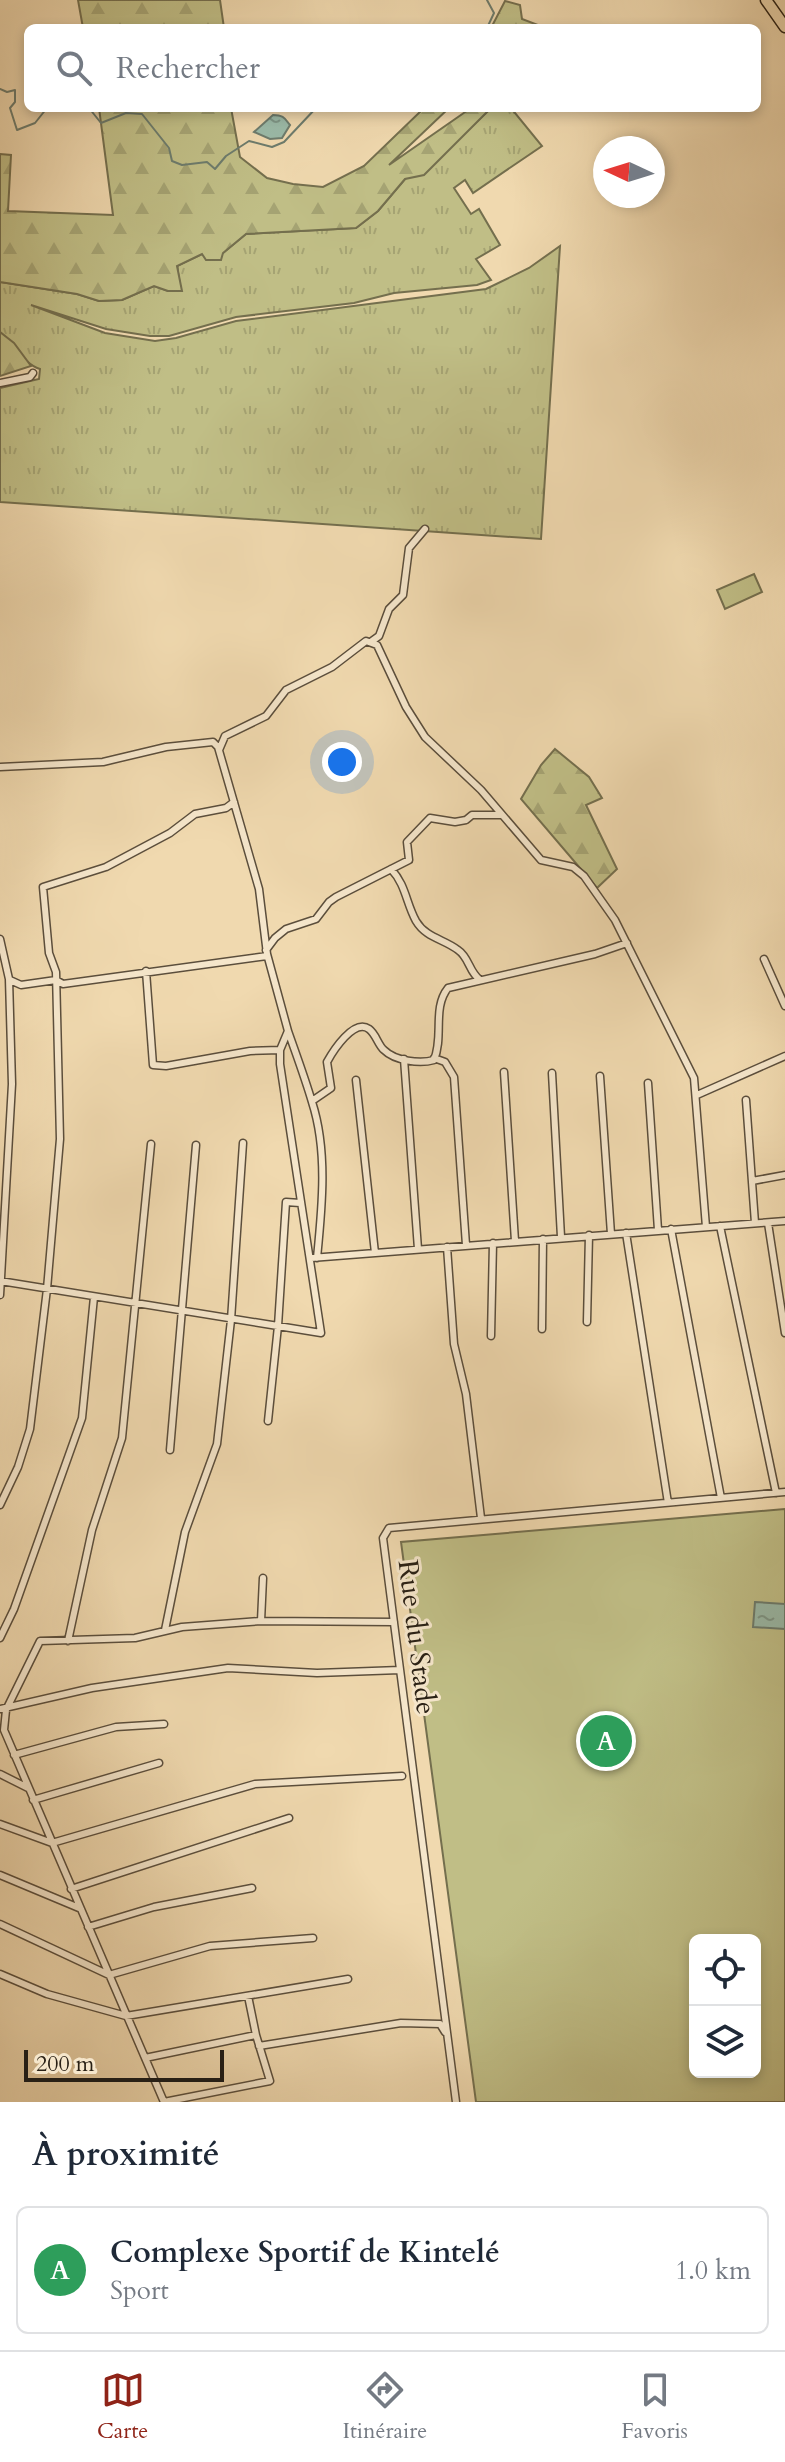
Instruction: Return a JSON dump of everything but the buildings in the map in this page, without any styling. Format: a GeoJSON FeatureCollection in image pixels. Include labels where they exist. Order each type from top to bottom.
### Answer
{"type":"FeatureCollection","features":[{"type":"Feature","properties":{"kind":"main road"},"geometry":{"type":"LineString","coordinates":[[766,0],[785,27]]}},
{"type":"Feature","properties":{"kind":"street"},"geometry":{"type":"LineString","coordinates":[[0,383],[30,377],[33,373]]}},
{"type":"Feature","properties":{"kind":"street"},"geometry":{"type":"LineString","coordinates":[[219,750],[225,736],[266,716],[286,690],[314,679],[359,645],[379,636],[389,609],[403,595],[409,548],[425,529]]}},
{"type":"Feature","properties":{"kind":"street"},"geometry":{"type":"LineString","coordinates":[[372,641],[377,645],[406,707],[425,737],[481,790],[541,860],[573,867],[584,876],[615,920],[694,1078],[706,1227]]}},
{"type":"Feature","properties":{"kind":"street"},"geometry":{"type":"LineString","coordinates":[[0,767],[103,762],[190,743],[213,742],[219,750],[259,889],[267,953],[288,1031],[312,1101],[321,1166],[322,1217],[314,1258]]}},
{"type":"Feature","properties":{"kind":"street"},"geometry":{"type":"LineString","coordinates":[[0,1505],[18,1467],[30,1429],[47,1289],[60,1139],[56,990],[59,982],[49,953],[43,887],[106,867],[170,833],[195,814],[226,808],[234,802]]}},
{"type":"Feature","properties":{"kind":"street"},"geometry":{"type":"LineString","coordinates":[[267,953],[275,938],[286,929],[316,919],[336,897],[409,860],[407,842],[430,818],[441,817],[455,822],[472,815],[502,815]]}},
{"type":"Feature","properties":{"kind":"street"},"geometry":{"type":"LineString","coordinates":[[391,869],[401,881],[415,920],[424,932],[460,951],[480,980]]}},
{"type":"Feature","properties":{"kind":"street"},"geometry":{"type":"LineString","coordinates":[[0,939],[9,979],[11,1097],[0,1295]]}},
{"type":"Feature","properties":{"kind":"street"},"geometry":{"type":"LineString","coordinates":[[312,1101],[331,1088],[327,1062],[345,1037],[356,1029],[364,1027],[370,1030],[383,1050],[404,1059],[426,1062],[434,1058],[440,1043],[441,996],[448,988],[595,954],[627,943]]}},
{"type":"Feature","properties":{"kind":"street"},"geometry":{"type":"LineString","coordinates":[[9,979],[21,985],[117,978],[267,953]]}},
{"type":"Feature","properties":{"kind":"street"},"geometry":{"type":"LineString","coordinates":[[764,959],[785,1006]]}},
{"type":"Feature","properties":{"kind":"street"},"geometry":{"type":"LineString","coordinates":[[457,985],[468,966]]}},
{"type":"Feature","properties":{"kind":"street"},"geometry":{"type":"LineString","coordinates":[[146,971],[153,1065],[166,1066],[250,1051],[280,1050]]}},
{"type":"Feature","properties":{"kind":"street"},"geometry":{"type":"LineString","coordinates":[[1,1282],[321,1333],[314,1258],[300,1203],[280,1050],[288,1031]]}},
{"type":"Feature","properties":{"kind":"street"},"geometry":{"type":"LineString","coordinates":[[697,1095],[785,1056]]}},
{"type":"Feature","properties":{"kind":"street"},"geometry":{"type":"LineString","coordinates":[[434,1058],[445,1062],[454,1077],[466,1245]]}},
{"type":"Feature","properties":{"kind":"street"},"geometry":{"type":"LineString","coordinates":[[404,1059],[418,1249]]}},
{"type":"Feature","properties":{"kind":"street"},"geometry":{"type":"LineString","coordinates":[[504,1072],[515,1241]]}},
{"type":"Feature","properties":{"kind":"street"},"geometry":{"type":"LineString","coordinates":[[552,1073],[561,1237]]}},
{"type":"Feature","properties":{"kind":"street"},"geometry":{"type":"LineString","coordinates":[[600,1076],[611,1234]]}},
{"type":"Feature","properties":{"kind":"street"},"geometry":{"type":"LineString","coordinates":[[356,1080],[375,1253]]}},
{"type":"Feature","properties":{"kind":"street"},"geometry":{"type":"LineString","coordinates":[[648,1083],[658,1230]]}},
{"type":"Feature","properties":{"kind":"street"},"geometry":{"type":"LineString","coordinates":[[746,1100],[755,1223]]}},
{"type":"Feature","properties":{"kind":"street"},"geometry":{"type":"LineString","coordinates":[[165,1630],[185,1532],[217,1444],[231,1320],[243,1143]]}},
{"type":"Feature","properties":{"kind":"street"},"geometry":{"type":"LineString","coordinates":[[68,1641],[92,1530],[122,1438],[151,1144]]}},
{"type":"Feature","properties":{"kind":"street"},"geometry":{"type":"LineString","coordinates":[[170,1450],[196,1145]]}},
{"type":"Feature","properties":{"kind":"street"},"geometry":{"type":"LineString","coordinates":[[752,1181],[785,1175]]}},
{"type":"Feature","properties":{"kind":"street"},"geometry":{"type":"LineString","coordinates":[[268,1421],[286,1202],[300,1203]]}},
{"type":"Feature","properties":{"kind":"street"},"geometry":{"type":"LineString","coordinates":[[314,1258],[785,1221]]}},
{"type":"Feature","properties":{"kind":"street"},"geometry":{"type":"LineString","coordinates":[[768,1223],[785,1333]]}},
{"type":"Feature","properties":{"kind":"street"},"geometry":{"type":"LineString","coordinates":[[720,1226],[776,1493]]}},
{"type":"Feature","properties":{"kind":"street"},"geometry":{"type":"LineString","coordinates":[[671,1229],[721,1498]]}},
{"type":"Feature","properties":{"kind":"street"},"geometry":{"type":"LineString","coordinates":[[626,1233],[668,1503]]}},
{"type":"Feature","properties":{"kind":"street"},"geometry":{"type":"LineString","coordinates":[[587,1322],[589,1235]]}},
{"type":"Feature","properties":{"kind":"street"},"geometry":{"type":"LineString","coordinates":[[542,1329],[543,1239]]}},
{"type":"Feature","properties":{"kind":"street"},"geometry":{"type":"LineString","coordinates":[[491,1336],[493,1243]]}},
{"type":"Feature","properties":{"kind":"street"},"geometry":{"type":"LineString","coordinates":[[447,1247],[454,1344],[466,1394],[481,1518]]}},
{"type":"Feature","properties":{"kind":"street"},"geometry":{"type":"LineString","coordinates":[[0,1638],[19,1594],[82,1418],[94,1297]]}},
{"type":"Feature","properties":{"kind":"street","name":"Rue du Stade"},"geometry":{"type":"LineString","coordinates":[[456,2102],[383,1538],[385,1530],[481,1518],[785,1492]]}},
{"type":"Feature","properties":{"kind":"street"},"geometry":{"type":"LineString","coordinates":[[261,1621],[263,1578]]}},
{"type":"Feature","properties":{"kind":"street"},"geometry":{"type":"LineString","coordinates":[[248,1996],[270,2081],[164,2102],[14,1755],[4,1730],[3,1709],[40,1641],[135,1638],[165,1630],[261,1621],[394,1622]]}},
{"type":"Feature","properties":{"kind":"street"},"geometry":{"type":"LineString","coordinates":[[3,1709],[92,1688],[228,1668],[317,1673],[400,1670]]}},
{"type":"Feature","properties":{"kind":"street"},"geometry":{"type":"LineString","coordinates":[[14,1755],[116,1727],[164,1724]]}},
{"type":"Feature","properties":{"kind":"street"},"geometry":{"type":"LineString","coordinates":[[33,1800],[159,1763]]}},
{"type":"Feature","properties":{"kind":"street"},"geometry":{"type":"LineString","coordinates":[[0,1774],[28,1788]]}},
{"type":"Feature","properties":{"kind":"street"},"geometry":{"type":"LineString","coordinates":[[0,1824],[52,1843],[255,1784],[402,1776]]}},
{"type":"Feature","properties":{"kind":"street"},"geometry":{"type":"LineString","coordinates":[[71,1889],[289,1818]]}},
{"type":"Feature","properties":{"kind":"street"},"geometry":{"type":"LineString","coordinates":[[0,1875],[79,1908]]}},
{"type":"Feature","properties":{"kind":"street"},"geometry":{"type":"LineString","coordinates":[[88,1927],[154,1907],[252,1888]]}},
{"type":"Feature","properties":{"kind":"street"},"geometry":{"type":"LineString","coordinates":[[0,1924],[109,1975],[210,1946],[313,1938]]}},
{"type":"Feature","properties":{"kind":"street"},"geometry":{"type":"LineString","coordinates":[[0,1974],[47,1994],[126,2016],[348,1979]]}},
{"type":"Feature","properties":{"kind":"street"},"geometry":{"type":"LineString","coordinates":[[259,2046],[401,2023],[440,2024],[447,2037]]}},
{"type":"Feature","properties":{"kind":"street"},"geometry":{"type":"LineString","coordinates":[[145,2058],[256,2035]]}},
{"type":"Feature","properties":{"kind":"green space"},"geometry":{"type":"Polygon","coordinates":[[[78,0],[220,0],[223,24],[82,24],[78,0]]]}},
{"type":"Feature","properties":{"kind":"green space"},"geometry":{"type":"Polygon","coordinates":[[[505,1],[520,5],[522,19],[535,24],[493,24],[505,1]]]}},
{"type":"Feature","properties":{"kind":"green space"},"geometry":{"type":"Polygon","coordinates":[[[100,112],[232,112],[240,157],[267,178],[323,187],[364,166],[420,112],[445,112],[389,165],[465,112],[487,112],[424,175],[405,179],[378,211],[356,228],[246,234],[223,253],[221,260],[206,260],[202,254],[177,266],[182,291],[168,291],[154,286],[122,300],[99,301],[77,294],[0,282],[0,154],[11,155],[8,211],[113,215],[100,112]]]}},
{"type":"Feature","properties":{"kind":"green space"},"geometry":{"type":"Polygon","coordinates":[[[487,112],[514,112],[542,146],[473,193],[465,180],[454,188],[471,214],[479,209],[500,245],[476,259],[491,280],[477,285],[394,293],[354,303],[236,317],[169,336],[106,329],[31,305],[105,333],[155,341],[236,321],[486,289],[529,268],[560,246],[541,539],[0,502],[0,388],[39,379],[40,369],[24,358],[0,332],[0,282],[77,294],[99,301],[122,300],[154,286],[181,291],[177,266],[202,254],[223,253],[246,234],[356,228],[378,211],[405,179],[461,137],[487,112]]]}},
{"type":"Feature","properties":{"kind":"green space"},"geometry":{"type":"Polygon","coordinates":[[[0,332],[14,343],[31,366],[0,376],[0,332]]]}},
{"type":"Feature","properties":{"kind":"green space"},"geometry":{"type":"Polygon","coordinates":[[[754,574],[762,592],[725,609],[717,590],[754,574]]]}},
{"type":"Feature","properties":{"kind":"green space"},"geometry":{"type":"Polygon","coordinates":[[[555,749],[589,777],[602,798],[586,805],[617,869],[597,888],[521,799],[541,765],[555,749]]]}},
{"type":"Feature","properties":{"kind":"green space"},"geometry":{"type":"Polygon","coordinates":[[[785,1509],[785,2102],[476,2102],[401,1542],[785,1509]]]}},
{"type":"Feature","properties":{"kind":"water"},"geometry":{"type":"Polygon","coordinates":[[[273,115],[282,117],[290,125],[282,138],[270,139],[254,132],[273,115]]]}},
{"type":"Feature","properties":{"kind":"water"},"geometry":{"type":"Polygon","coordinates":[[[755,1602],[785,1604],[785,1629],[753,1627],[755,1602]]]}},
{"type":"Feature","properties":{"kind":"waterway"},"geometry":{"type":"LineString","coordinates":[[487,0],[494,13],[489,24]]}},
{"type":"Feature","properties":{"kind":"waterway"},"geometry":{"type":"LineString","coordinates":[[0,89],[7,92],[15,90],[15,102],[10,108],[17,130],[35,123],[44,112]]}},
{"type":"Feature","properties":{"kind":"waterway"},"geometry":{"type":"LineString","coordinates":[[92,112],[101,123],[126,113],[142,114],[169,148],[172,161],[182,165],[207,162],[215,169],[226,156],[249,141],[272,147],[284,142],[312,112]]}},
{"type":"Feature","properties":{"kind":"place","name":"Complexe Sportif de Kintelé"},"geometry":{"type":"Point","coordinates":[606,1741]}}]}
